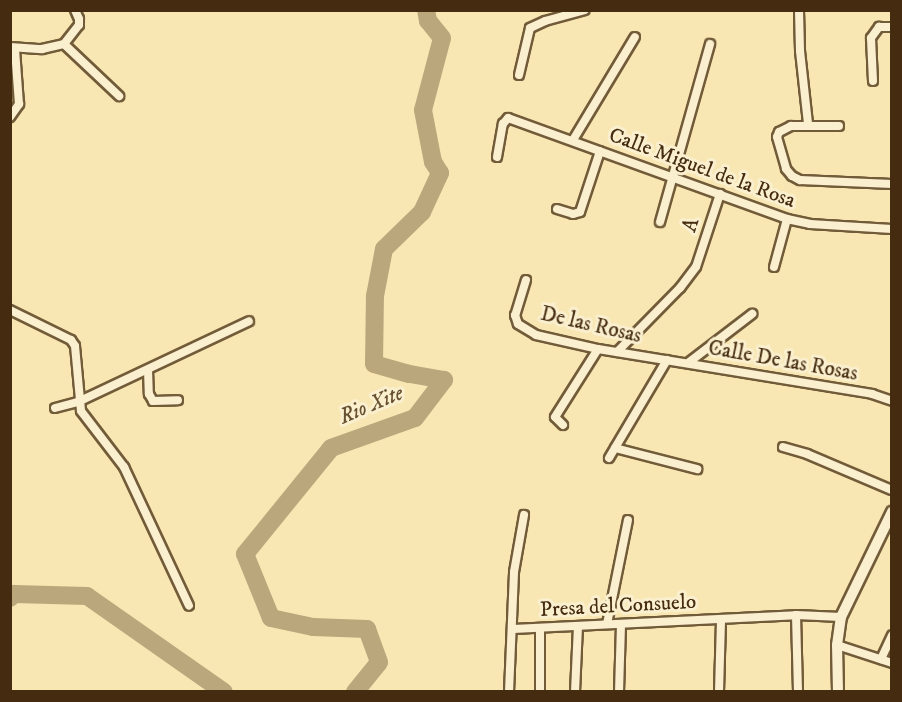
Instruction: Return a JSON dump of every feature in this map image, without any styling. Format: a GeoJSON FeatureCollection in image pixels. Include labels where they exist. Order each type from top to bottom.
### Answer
{"type":"FeatureCollection","features":[{"type":"Feature","properties":{"kind":"street"},"geometry":{"type":"LineString","coordinates":[[10,117],[19,104],[13,48],[42,49],[64,44],[78,25],[79,19],[75,10]]}},
{"type":"Feature","properties":{"kind":"street"},"geometry":{"type":"LineString","coordinates":[[800,10],[800,51],[808,124]]}},
{"type":"Feature","properties":{"kind":"street"},"geometry":{"type":"LineString","coordinates":[[519,75],[530,28],[545,21],[583,11]]}},
{"type":"Feature","properties":{"kind":"street"},"geometry":{"type":"LineString","coordinates":[[873,81],[871,38],[875,29],[891,27]]}},
{"type":"Feature","properties":{"kind":"street"},"geometry":{"type":"LineString","coordinates":[[573,140],[635,37]]}},
{"type":"Feature","properties":{"kind":"street"},"geometry":{"type":"LineString","coordinates":[[64,44],[119,96]]}},
{"type":"Feature","properties":{"kind":"street"},"geometry":{"type":"LineString","coordinates":[[660,222],[710,44]]}},
{"type":"Feature","properties":{"kind":"street","name":"Calle Miguel de la Rosa"},"geometry":{"type":"LineString","coordinates":[[497,157],[505,120],[514,120],[787,219],[810,224],[891,229]]}},
{"type":"Feature","properties":{"kind":"street"},"geometry":{"type":"LineString","coordinates":[[839,126],[808,124],[783,128],[779,132],[777,137],[786,169],[792,176],[800,180],[891,184]]}},
{"type":"Feature","properties":{"kind":"street"},"geometry":{"type":"LineString","coordinates":[[557,209],[573,214],[580,212],[600,151]]}},
{"type":"Feature","properties":{"kind":"street","name":"A"},"geometry":{"type":"LineString","coordinates":[[617,352],[680,288],[696,267],[720,194]]}},
{"type":"Feature","properties":{"kind":"street"},"geometry":{"type":"LineString","coordinates":[[774,267],[787,219]]}},
{"type":"Feature","properties":{"kind":"street","name":"De las Rosas"},"geometry":{"type":"LineString","coordinates":[[526,280],[515,315],[518,324],[536,335],[598,349],[667,360]]}},
{"type":"Feature","properties":{"kind":"street"},"geometry":{"type":"LineString","coordinates":[[10,310],[70,340],[75,346],[78,402],[86,420],[124,467],[189,606]]}},
{"type":"Feature","properties":{"kind":"street"},"geometry":{"type":"LineString","coordinates":[[688,363],[752,314]]}},
{"type":"Feature","properties":{"kind":"street"},"geometry":{"type":"LineString","coordinates":[[55,408],[78,402],[249,321]]}},
{"type":"Feature","properties":{"kind":"street"},"geometry":{"type":"LineString","coordinates":[[563,425],[555,417],[598,349]]}},
{"type":"Feature","properties":{"kind":"street"},"geometry":{"type":"LineString","coordinates":[[609,458],[667,360]]}},
{"type":"Feature","properties":{"kind":"street","name":"Calle De las Rosas"},"geometry":{"type":"LineString","coordinates":[[667,360],[872,394],[891,401]]}},
{"type":"Feature","properties":{"kind":"street"},"geometry":{"type":"LineString","coordinates":[[148,370],[149,394],[153,400],[178,400]]}},
{"type":"Feature","properties":{"kind":"street"},"geometry":{"type":"LineString","coordinates":[[783,447],[807,454],[891,490]]}},
{"type":"Feature","properties":{"kind":"street"},"geometry":{"type":"LineString","coordinates":[[615,448],[697,469]]}},
{"type":"Feature","properties":{"kind":"street"},"geometry":{"type":"LineString","coordinates":[[838,692],[837,645],[841,617],[891,512]]}},
{"type":"Feature","properties":{"kind":"street","name":"Presa del Consuelo"},"geometry":{"type":"LineString","coordinates":[[524,515],[514,572],[513,629],[796,615],[841,617]]}},
{"type":"Feature","properties":{"kind":"street"},"geometry":{"type":"LineString","coordinates":[[607,624],[628,520]]}},
{"type":"Feature","properties":{"kind":"street"},"geometry":{"type":"LineString","coordinates":[[796,615],[798,692]]}},
{"type":"Feature","properties":{"kind":"street"},"geometry":{"type":"LineString","coordinates":[[719,692],[721,619]]}},
{"type":"Feature","properties":{"kind":"street"},"geometry":{"type":"LineString","coordinates":[[619,692],[621,624]]}},
{"type":"Feature","properties":{"kind":"street"},"geometry":{"type":"LineString","coordinates":[[575,692],[578,626]]}},
{"type":"Feature","properties":{"kind":"street"},"geometry":{"type":"LineString","coordinates":[[540,627],[540,692]]}},
{"type":"Feature","properties":{"kind":"street"},"geometry":{"type":"LineString","coordinates":[[509,692],[513,629]]}},
{"type":"Feature","properties":{"kind":"street"},"geometry":{"type":"LineString","coordinates":[[881,659],[891,635]]}},
{"type":"Feature","properties":{"kind":"street"},"geometry":{"type":"LineString","coordinates":[[837,645],[891,663]]}},
{"type":"Feature","properties":{"kind":"waterway","name":"Rio Xite"},"geometry":{"type":"LineString","coordinates":[[355,692],[379,662],[367,629],[313,627],[271,618],[245,554],[331,448],[415,418],[444,380],[409,374],[374,364],[375,296],[384,249],[422,212],[440,173],[433,162],[423,110],[442,38],[428,21],[426,10]]}},
{"type":"Feature","properties":{"kind":"waterway","name":"Rio Xite"},"geometry":{"type":"LineString","coordinates":[[10,598],[14,594],[87,596],[224,692]]}}]}
